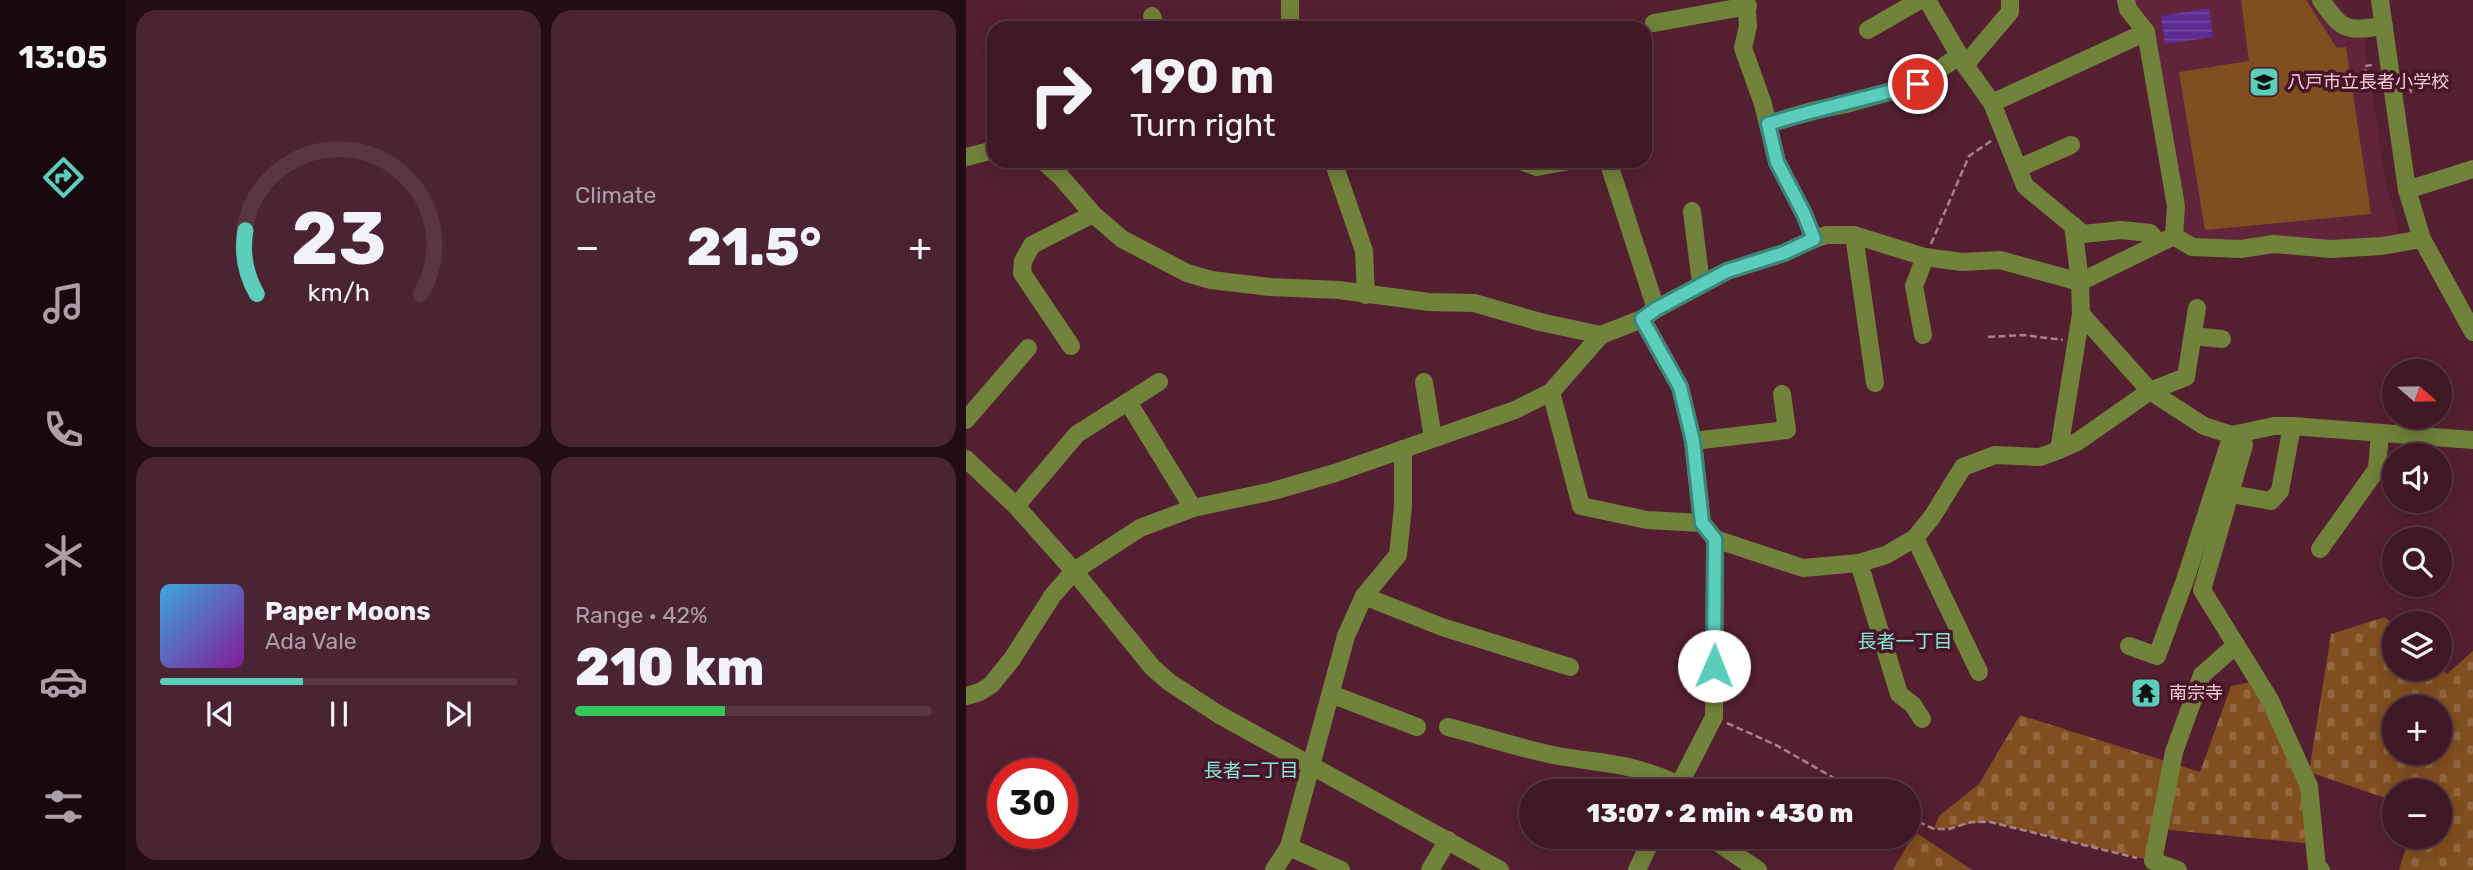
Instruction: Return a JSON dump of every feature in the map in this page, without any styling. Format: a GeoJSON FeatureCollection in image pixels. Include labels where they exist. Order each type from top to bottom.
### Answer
{"type":"FeatureCollection","features":[{"type":"Feature","properties":{"kind":"street"},"geometry":{"type":"LineString","coordinates":[[1290,0],[1290,21]]}},
{"type":"Feature","properties":{"kind":"street"},"geometry":{"type":"LineString","coordinates":[[1868,30],[1920,0]]}},
{"type":"Feature","properties":{"kind":"street"},"geometry":{"type":"LineString","coordinates":[[1927,0],[1962,61],[1992,103],[2025,186],[2083,234],[2121,230],[2150,233],[2192,247],[2241,249],[2274,244],[2331,250],[2423,239]]}},
{"type":"Feature","properties":{"kind":"street"},"geometry":{"type":"LineString","coordinates":[[1768,124],[1918,84],[1962,61],[2010,12],[2010,0]]}},
{"type":"Feature","properties":{"kind":"street"},"geometry":{"type":"LineString","coordinates":[[966,696],[991,685],[1012,659],[1053,595],[1074,571],[1140,528],[1192,508],[1323,477],[1515,410],[1552,392],[1601,335],[1649,314],[1727,271],[1784,253],[1826,235],[1854,235],[1925,257],[1962,262],[2000,260],[2080,282],[2166,239],[2176,206],[2146,32],[2128,9],[2126,0]]}},
{"type":"Feature","properties":{"kind":"street"},"geometry":{"type":"LineString","coordinates":[[2321,0],[2337,23],[2354,30],[2384,26]]}},
{"type":"Feature","properties":{"kind":"street"},"geometry":{"type":"LineString","coordinates":[[2380,0],[2407,190],[2423,239],[2473,332]]}},
{"type":"Feature","properties":{"kind":"street"},"geometry":{"type":"LineString","coordinates":[[1654,23],[1747,3],[1748,26],[1743,48],[1768,124],[1777,162],[1814,239]]}},
{"type":"Feature","properties":{"kind":"street"},"geometry":{"type":"LineString","coordinates":[[1992,103],[2146,32]]}},
{"type":"Feature","properties":{"kind":"street"},"geometry":{"type":"LineString","coordinates":[[2019,168],[2071,145]]}},
{"type":"Feature","properties":{"kind":"street"},"geometry":{"type":"LineString","coordinates":[[966,157],[987,152]]}},
{"type":"Feature","properties":{"kind":"street"},"geometry":{"type":"LineString","coordinates":[[1051,168],[1093,214],[1122,239],[1187,274],[1211,280],[1269,287],[1339,290],[1429,302],[1474,303],[1540,322],[1601,335]]}},
{"type":"Feature","properties":{"kind":"street"},"geometry":{"type":"LineString","coordinates":[[1335,168],[1364,251],[1366,295]]}},
{"type":"Feature","properties":{"kind":"street"},"geometry":{"type":"LineString","coordinates":[[1610,168],[1649,314],[1680,387],[1693,441],[1702,523],[1715,539],[1803,568],[1860,563],[1886,555],[1916,538],[1963,467],[1995,455],[2040,457],[2059,450],[2077,442],[2150,391],[2186,377],[2197,308]]}},
{"type":"Feature","properties":{"kind":"street"},"geometry":{"type":"LineString","coordinates":[[2407,190],[2473,169]]}},
{"type":"Feature","properties":{"kind":"street"},"geometry":{"type":"LineString","coordinates":[[1692,212],[1701,284]]}},
{"type":"Feature","properties":{"kind":"street"},"geometry":{"type":"LineString","coordinates":[[1071,346],[1022,273],[1023,261],[1032,245],[1093,214]]}},
{"type":"Feature","properties":{"kind":"street"},"geometry":{"type":"LineString","coordinates":[[2059,450],[2081,314],[2073,225]]}},
{"type":"Feature","properties":{"kind":"street"},"geometry":{"type":"LineString","coordinates":[[1854,235],[1875,383]]}},
{"type":"Feature","properties":{"kind":"street"},"geometry":{"type":"LineString","coordinates":[[1923,335],[1913,286],[1925,257]]}},
{"type":"Feature","properties":{"kind":"street"},"geometry":{"type":"LineString","coordinates":[[2081,314],[2150,391],[2204,426],[2236,435],[2274,426],[2292,426],[2473,440]]}},
{"type":"Feature","properties":{"kind":"street"},"geometry":{"type":"LineString","coordinates":[[2193,336],[2222,339]]}},
{"type":"Feature","properties":{"kind":"street"},"geometry":{"type":"LineString","coordinates":[[966,419],[1028,348]]}},
{"type":"Feature","properties":{"kind":"street"},"geometry":{"type":"LineString","coordinates":[[1016,506],[1077,434],[1159,382]]}},
{"type":"Feature","properties":{"kind":"street"},"geometry":{"type":"LineString","coordinates":[[1424,382],[1433,438]]}},
{"type":"Feature","properties":{"kind":"street"},"geometry":{"type":"LineString","coordinates":[[1552,392],[1581,506],[1647,520],[1702,523]]}},
{"type":"Feature","properties":{"kind":"street"},"geometry":{"type":"LineString","coordinates":[[1693,441],[1787,430],[1782,394]]}},
{"type":"Feature","properties":{"kind":"street"},"geometry":{"type":"LineString","coordinates":[[1128,402],[1192,508]]}},
{"type":"Feature","properties":{"kind":"street"},"geometry":{"type":"LineString","coordinates":[[2231,494],[2271,501],[2280,491],[2292,426]]}},
{"type":"Feature","properties":{"kind":"street"},"geometry":{"type":"LineString","coordinates":[[2320,549],[2377,469],[2380,433]]}},
{"type":"Feature","properties":{"kind":"street"},"geometry":{"type":"LineString","coordinates":[[2236,435],[2244,445],[2202,590],[2270,700],[2309,786],[2318,869]]}},
{"type":"Feature","properties":{"kind":"street"},"geometry":{"type":"LineString","coordinates":[[2129,646],[2157,656],[2236,435]]}},
{"type":"Feature","properties":{"kind":"street"},"geometry":{"type":"LineString","coordinates":[[1274,870],[1289,847],[1346,636],[1364,596],[1398,555],[1404,506],[1403,449]]}},
{"type":"Feature","properties":{"kind":"street"},"geometry":{"type":"LineString","coordinates":[[966,459],[1016,506],[1153,667],[1169,682],[1218,714],[1500,870]]}},
{"type":"Feature","properties":{"kind":"street"},"geometry":{"type":"LineString","coordinates":[[1916,538],[1979,672]]}},
{"type":"Feature","properties":{"kind":"street"},"geometry":{"type":"LineString","coordinates":[[1683,779],[1714,718],[1715,539]]}},
{"type":"Feature","properties":{"kind":"street"},"geometry":{"type":"LineString","coordinates":[[1860,563],[1899,694],[1913,705],[1922,719]]}},
{"type":"Feature","properties":{"kind":"street"},"geometry":{"type":"LineString","coordinates":[[1364,596],[1442,627],[1570,667]]}},
{"type":"Feature","properties":{"kind":"street"},"geometry":{"type":"LineString","coordinates":[[2178,870],[2152,861],[2174,752],[2202,675],[2236,645]]}},
{"type":"Feature","properties":{"kind":"street"},"geometry":{"type":"LineString","coordinates":[[1331,694],[1418,727]]}},
{"type":"Feature","properties":{"kind":"street"},"geometry":{"type":"LineString","coordinates":[[1448,727],[1558,756],[1630,766],[1654,773],[1664,779]]}},
{"type":"Feature","properties":{"kind":"street"},"geometry":{"type":"LineString","coordinates":[[1430,870],[1448,840]]}},
{"type":"Feature","properties":{"kind":"street"},"geometry":{"type":"LineString","coordinates":[[1289,847],[1341,870]]}},
{"type":"Feature","properties":{"kind":"street"},"geometry":{"type":"LineString","coordinates":[[1637,870],[1647,849]]}},
{"type":"Feature","properties":{"kind":"street"},"geometry":{"type":"LineString","coordinates":[[1728,849],[1760,869]]}},
{"type":"Feature","properties":{"kind":"path"},"geometry":{"type":"LineString","coordinates":[[1925,257],[1969,156],[2003,132]]}},
{"type":"Feature","properties":{"kind":"path"},"geometry":{"type":"LineString","coordinates":[[1988,337],[2023,335],[2077,342]]}},
{"type":"Feature","properties":{"kind":"path"},"geometry":{"type":"LineString","coordinates":[[1714,718],[1776,745],[1836,779]]}},
{"type":"Feature","properties":{"kind":"path"},"geometry":{"type":"LineString","coordinates":[[1921,823],[1934,829],[1949,829],[1971,822],[1990,821],[2152,861]]}},
{"type":"Feature","properties":{"kind":"shaded area","name":"八戸市立長者小学校"},"geometry":{"type":"Polygon","coordinates":[[[2128,0],[2336,0],[2350,19],[2361,19],[2386,183],[2400,233],[2396,239],[2242,244],[2188,241],[2179,233],[2149,28],[2128,0]]]}},
{"type":"Feature","properties":{"kind":"shaded area"},"geometry":{"type":"Polygon","coordinates":[[[2209,8],[2213,37],[2165,44],[2161,16],[2209,8]]]}},
{"type":"Feature","properties":{"kind":"green space","name":"八戸市立長者小学校"},"geometry":{"type":"Polygon","coordinates":[[[2241,0],[2306,0],[2337,48],[2346,47],[2371,214],[2205,230],[2179,72],[2249,61],[2241,0]]]}},
{"type":"Feature","properties":{"kind":"green space"},"geometry":{"type":"Polygon","coordinates":[[[2382,618],[2382,681],[2452,681],[2452,670],[2473,651],[2473,870],[2399,870],[2405,849],[2452,849],[2452,779],[2382,779],[2382,797],[2309,772],[2331,634],[2382,618]]]}},
{"type":"Feature","properties":{"kind":"green space"},"geometry":{"type":"Polygon","coordinates":[[[2258,681],[2309,786],[2313,844],[2159,829],[2153,861],[1990,822],[1934,829],[1939,816],[1979,784],[2020,715],[2200,772],[2231,686],[2258,681]]]}},
{"type":"Feature","properties":{"kind":"green space"},"geometry":{"type":"Polygon","coordinates":[[[1921,836],[1972,870],[1893,870],[1905,849],[1921,849],[1921,836]]]}},
{"type":"Feature","properties":{"kind":"place","name":"八戸市立長者小学校"},"geometry":{"type":"Point","coordinates":[2264,82]}},
{"type":"Feature","properties":{"kind":"place","name":"南宗寺"},"geometry":{"type":"Point","coordinates":[2146,693]}},
{"type":"Feature","properties":{"kind":"district","name":"長者一丁目"},"geometry":{"type":"Point","coordinates":[1905,641]}},
{"type":"Feature","properties":{"kind":"district","name":"長者二丁目"},"geometry":{"type":"Point","coordinates":[1251,770]}},
{"type":"Feature","properties":{"kind":"route"},"geometry":{"type":"LineString","coordinates":[[1714,666],[1715,539],[1702,523],[1693,441],[1680,387],[1642,319],[1727,271],[1784,253],[1814,239],[1777,162],[1768,124],[1918,84]]}}]}
